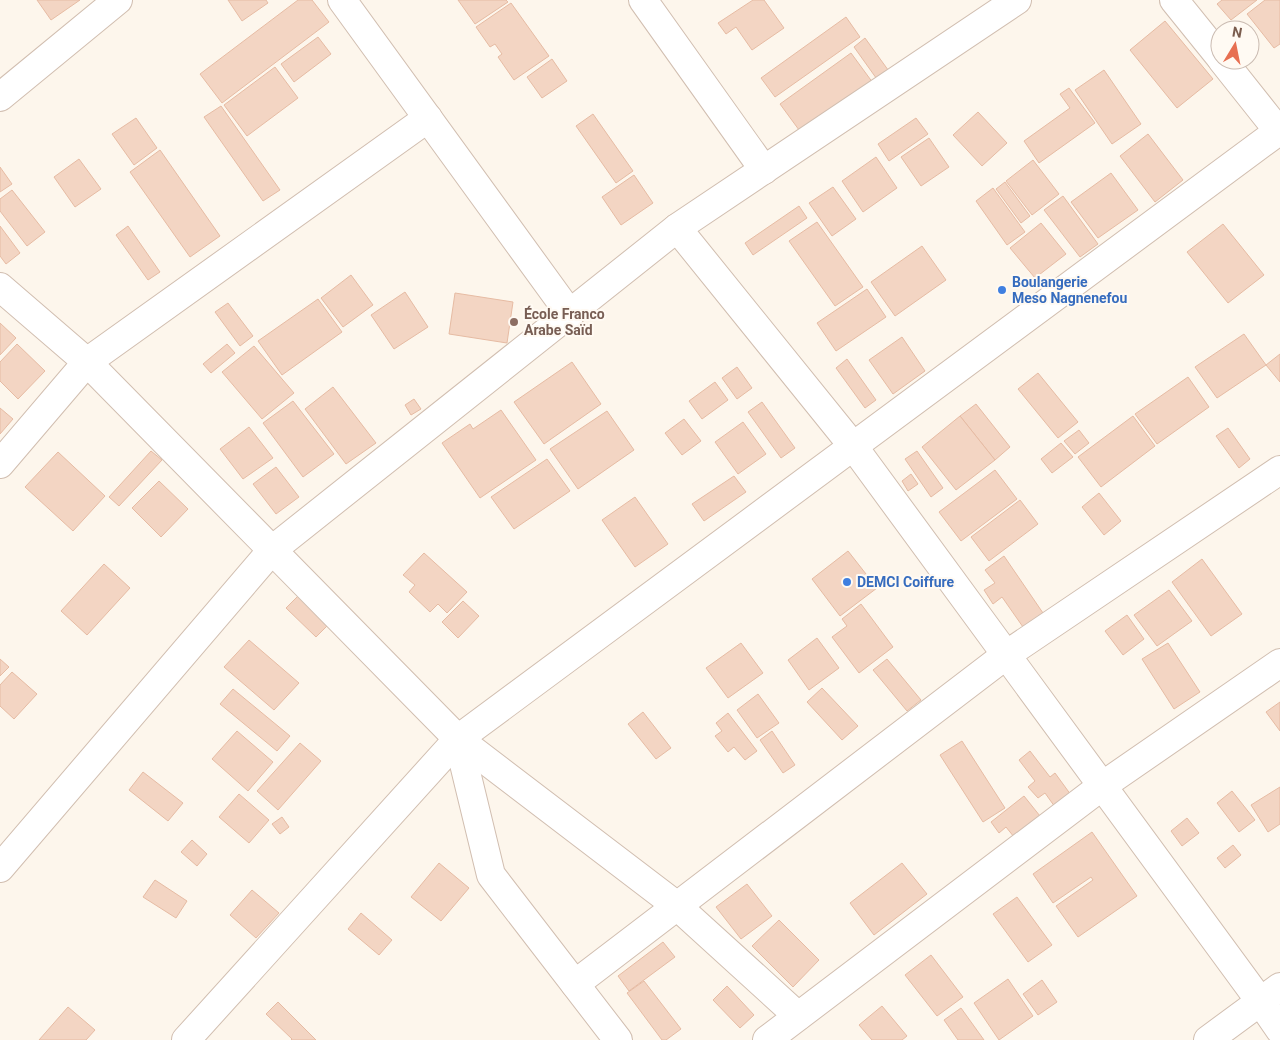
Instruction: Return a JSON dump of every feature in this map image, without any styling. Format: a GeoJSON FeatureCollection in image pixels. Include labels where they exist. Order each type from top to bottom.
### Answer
{"type":"FeatureCollection","features":[{"type":"Feature","properties":{"kind":"street"},"geometry":{"type":"LineString","coordinates":[[0,97],[118,0]]}},
{"type":"Feature","properties":{"kind":"street"},"geometry":{"type":"LineString","coordinates":[[342,0],[570,314]]}},
{"type":"Feature","properties":{"kind":"street"},"geometry":{"type":"LineString","coordinates":[[643,0],[764,170]]}},
{"type":"Feature","properties":{"kind":"street"},"geometry":{"type":"LineString","coordinates":[[0,868],[272,550],[678,228],[1017,0]]}},
{"type":"Feature","properties":{"kind":"street"},"geometry":{"type":"LineString","coordinates":[[1174,0],[1210,45]]}},
{"type":"Feature","properties":{"kind":"street"},"geometry":{"type":"LineString","coordinates":[[186,1040],[458,739],[1280,131],[1230,70]]}},
{"type":"Feature","properties":{"kind":"street"},"geometry":{"type":"LineString","coordinates":[[0,464],[87,362],[428,118]]}},
{"type":"Feature","properties":{"kind":"street"},"geometry":{"type":"LineString","coordinates":[[678,228],[853,446],[1102,786],[1270,994],[1280,1030]]}},
{"type":"Feature","properties":{"kind":"street"},"geometry":{"type":"LineString","coordinates":[[0,287],[87,362],[458,739],[677,906],[798,1016]]}},
{"type":"Feature","properties":{"kind":"street"},"geometry":{"type":"LineString","coordinates":[[575,984],[1006,655],[1280,470]]}},
{"type":"Feature","properties":{"kind":"street"},"geometry":{"type":"LineString","coordinates":[[767,1040],[1102,786],[1280,663]]}},
{"type":"Feature","properties":{"kind":"street"},"geometry":{"type":"LineString","coordinates":[[458,739],[491,875],[618,1040]]}},
{"type":"Feature","properties":{"kind":"street"},"geometry":{"type":"LineString","coordinates":[[1208,1040],[1270,994]]}},
{"type":"Feature","properties":{"kind":"building"},"geometry":{"type":"Polygon","coordinates":[[[37,0],[80,0],[51,20],[37,0]]]}},
{"type":"Feature","properties":{"kind":"building"},"geometry":{"type":"Polygon","coordinates":[[[228,0],[266,0],[268,3],[242,21],[228,0]]]}},
{"type":"Feature","properties":{"kind":"building"},"geometry":{"type":"Polygon","coordinates":[[[298,0],[312,0],[329,22],[222,103],[200,74],[298,0]]]}},
{"type":"Feature","properties":{"kind":"building"},"geometry":{"type":"Polygon","coordinates":[[[458,0],[506,0],[508,2],[475,24],[458,0]]]}},
{"type":"Feature","properties":{"kind":"building"},"geometry":{"type":"Polygon","coordinates":[[[753,0],[764,0],[784,28],[752,50],[736,27],[726,34],[718,23],[753,0]]]}},
{"type":"Feature","properties":{"kind":"building"},"geometry":{"type":"Polygon","coordinates":[[[1222,0],[1257,0],[1231,20],[1217,4],[1222,0]]]}},
{"type":"Feature","properties":{"kind":"building"},"geometry":{"type":"Polygon","coordinates":[[[1265,0],[1280,0],[1280,44],[1274,48],[1260,30],[1260,20],[1252,20],[1247,14],[1265,0]]]}},
{"type":"Feature","properties":{"kind":"building"},"geometry":{"type":"Polygon","coordinates":[[[511,3],[549,56],[514,80],[498,57],[502,54],[495,44],[490,47],[476,27],[511,3]]]}},
{"type":"Feature","properties":{"kind":"building"},"geometry":{"type":"Polygon","coordinates":[[[846,17],[860,37],[775,97],[761,78],[846,17]]]}},
{"type":"Feature","properties":{"kind":"building"},"geometry":{"type":"Polygon","coordinates":[[[1165,21],[1213,79],[1177,108],[1130,50],[1165,21]]]}},
{"type":"Feature","properties":{"kind":"building"},"geometry":{"type":"Polygon","coordinates":[[[318,37],[331,54],[294,82],[281,64],[318,37]]]}},
{"type":"Feature","properties":{"kind":"building"},"geometry":{"type":"Polygon","coordinates":[[[865,38],[891,74],[879,82],[854,47],[865,38]]]}},
{"type":"Feature","properties":{"kind":"building"},"geometry":{"type":"Polygon","coordinates":[[[851,53],[873,83],[802,134],[780,104],[851,53]]]}},
{"type":"Feature","properties":{"kind":"building"},"geometry":{"type":"Polygon","coordinates":[[[552,59],[567,81],[542,98],[527,77],[552,59]]]}},
{"type":"Feature","properties":{"kind":"building"},"geometry":{"type":"Polygon","coordinates":[[[275,67],[298,98],[247,136],[224,105],[275,67]]]}},
{"type":"Feature","properties":{"kind":"building"},"geometry":{"type":"Polygon","coordinates":[[[1104,70],[1141,124],[1112,144],[1075,90],[1104,70]]]}},
{"type":"Feature","properties":{"kind":"building"},"geometry":{"type":"Polygon","coordinates":[[[1069,88],[1095,123],[1039,163],[1024,141],[1070,108],[1060,94],[1069,88]]]}},
{"type":"Feature","properties":{"kind":"building"},"geometry":{"type":"Polygon","coordinates":[[[221,106],[280,190],[263,201],[204,117],[221,106]]]}},
{"type":"Feature","properties":{"kind":"building"},"geometry":{"type":"Polygon","coordinates":[[[978,112],[1007,143],[982,166],[953,135],[978,112]]]}},
{"type":"Feature","properties":{"kind":"building"},"geometry":{"type":"Polygon","coordinates":[[[593,114],[633,171],[616,183],[576,126],[593,114]]]}},
{"type":"Feature","properties":{"kind":"building"},"geometry":{"type":"Polygon","coordinates":[[[136,118],[157,148],[134,165],[112,134],[136,118]]]}},
{"type":"Feature","properties":{"kind":"building"},"geometry":{"type":"Polygon","coordinates":[[[916,118],[928,134],[889,161],[878,144],[916,118]]]}},
{"type":"Feature","properties":{"kind":"building"},"geometry":{"type":"Polygon","coordinates":[[[1148,134],[1183,180],[1155,202],[1120,156],[1148,134]]]}},
{"type":"Feature","properties":{"kind":"building"},"geometry":{"type":"Polygon","coordinates":[[[929,138],[949,167],[921,186],[901,157],[929,138]]]}},
{"type":"Feature","properties":{"kind":"building"},"geometry":{"type":"Polygon","coordinates":[[[160,150],[220,236],[190,257],[130,172],[160,150]]]}},
{"type":"Feature","properties":{"kind":"building"},"geometry":{"type":"Polygon","coordinates":[[[876,157],[897,188],[863,212],[842,181],[876,157]]]}},
{"type":"Feature","properties":{"kind":"building"},"geometry":{"type":"Polygon","coordinates":[[[79,159],[101,189],[75,207],[54,177],[79,159]]]}},
{"type":"Feature","properties":{"kind":"building"},"geometry":{"type":"Polygon","coordinates":[[[1033,160],[1059,194],[1032,215],[1006,181],[1033,160]]]}},
{"type":"Feature","properties":{"kind":"building"},"geometry":{"type":"Polygon","coordinates":[[[0,167],[12,184],[0,192],[0,167]]]}},
{"type":"Feature","properties":{"kind":"building"},"geometry":{"type":"Polygon","coordinates":[[[1111,173],[1138,210],[1098,238],[1071,202],[1111,173]]]}},
{"type":"Feature","properties":{"kind":"building"},"geometry":{"type":"Polygon","coordinates":[[[634,175],[653,203],[621,225],[602,197],[634,175]]]}},
{"type":"Feature","properties":{"kind":"building"},"geometry":{"type":"Polygon","coordinates":[[[1005,182],[1030,216],[1021,223],[996,189],[1005,182]]]}},
{"type":"Feature","properties":{"kind":"building"},"geometry":{"type":"Polygon","coordinates":[[[833,187],[856,219],[832,236],[809,203],[833,187]]]}},
{"type":"Feature","properties":{"kind":"building"},"geometry":{"type":"Polygon","coordinates":[[[993,188],[1025,232],[1007,245],[976,201],[993,188]]]}},
{"type":"Feature","properties":{"kind":"building"},"geometry":{"type":"Polygon","coordinates":[[[12,190],[45,232],[27,246],[0,211],[0,199],[12,190]]]}},
{"type":"Feature","properties":{"kind":"building"},"geometry":{"type":"Polygon","coordinates":[[[1063,196],[1098,244],[1080,257],[1044,210],[1063,196]]]}},
{"type":"Feature","properties":{"kind":"building"},"geometry":{"type":"Polygon","coordinates":[[[799,206],[807,218],[753,255],[745,243],[799,206]]]}},
{"type":"Feature","properties":{"kind":"building"},"geometry":{"type":"Polygon","coordinates":[[[817,222],[863,287],[835,306],[789,241],[817,222]]]}},
{"type":"Feature","properties":{"kind":"building"},"geometry":{"type":"Polygon","coordinates":[[[1041,223],[1066,254],[1035,278],[1010,248],[1041,223]]]}},
{"type":"Feature","properties":{"kind":"building"},"geometry":{"type":"Polygon","coordinates":[[[1223,224],[1264,275],[1228,303],[1187,252],[1223,224]]]}},
{"type":"Feature","properties":{"kind":"building"},"geometry":{"type":"Polygon","coordinates":[[[0,226],[20,253],[6,264],[0,256],[0,226]]]}},
{"type":"Feature","properties":{"kind":"building"},"geometry":{"type":"Polygon","coordinates":[[[128,226],[160,272],[148,280],[116,235],[128,226]]]}},
{"type":"Feature","properties":{"kind":"building"},"geometry":{"type":"Polygon","coordinates":[[[922,246],[946,280],[895,316],[871,282],[922,246]]]}},
{"type":"Feature","properties":{"kind":"building"},"geometry":{"type":"Polygon","coordinates":[[[351,275],[373,305],[343,327],[321,298],[351,275]]]}},
{"type":"Feature","properties":{"kind":"building"},"geometry":{"type":"Polygon","coordinates":[[[867,289],[886,317],[836,351],[817,323],[867,289]]]}},
{"type":"Feature","properties":{"kind":"building"},"geometry":{"type":"Polygon","coordinates":[[[405,292],[428,327],[394,349],[371,315],[405,292]]]}},
{"type":"Feature","properties":{"kind":"building"},"geometry":{"type":"Polygon","coordinates":[[[455,293],[513,302],[507,343],[449,334],[455,293]]]}},
{"type":"Feature","properties":{"kind":"building"},"geometry":{"type":"Polygon","coordinates":[[[318,299],[342,332],[282,375],[258,341],[318,299]]]}},
{"type":"Feature","properties":{"kind":"building"},"geometry":{"type":"Polygon","coordinates":[[[228,303],[253,336],[240,346],[215,312],[228,303]]]}},
{"type":"Feature","properties":{"kind":"building"},"geometry":{"type":"Polygon","coordinates":[[[0,323],[16,338],[0,355],[0,323]]]}},
{"type":"Feature","properties":{"kind":"building"},"geometry":{"type":"Polygon","coordinates":[[[1244,334],[1266,365],[1217,398],[1195,367],[1244,334]]]}},
{"type":"Feature","properties":{"kind":"building"},"geometry":{"type":"Polygon","coordinates":[[[902,337],[925,371],[893,394],[869,360],[902,337]]]}},
{"type":"Feature","properties":{"kind":"building"},"geometry":{"type":"Polygon","coordinates":[[[17,344],[45,371],[18,399],[0,381],[0,362],[17,344]]]}},
{"type":"Feature","properties":{"kind":"building"},"geometry":{"type":"Polygon","coordinates":[[[227,344],[235,353],[211,373],[203,364],[227,344]]]}},
{"type":"Feature","properties":{"kind":"building"},"geometry":{"type":"Polygon","coordinates":[[[254,346],[294,393],[262,419],[222,372],[254,346]]]}},
{"type":"Feature","properties":{"kind":"building"},"geometry":{"type":"Polygon","coordinates":[[[1280,354],[1280,382],[1266,365],[1280,354]]]}},
{"type":"Feature","properties":{"kind":"building"},"geometry":{"type":"Polygon","coordinates":[[[847,359],[876,400],[865,408],[836,368],[847,359]]]}},
{"type":"Feature","properties":{"kind":"building"},"geometry":{"type":"Polygon","coordinates":[[[572,362],[601,404],[544,444],[514,402],[572,362]]]}},
{"type":"Feature","properties":{"kind":"building"},"geometry":{"type":"Polygon","coordinates":[[[737,367],[752,388],[737,399],[722,378],[737,367]]]}},
{"type":"Feature","properties":{"kind":"building"},"geometry":{"type":"Polygon","coordinates":[[[1038,373],[1078,422],[1058,438],[1018,389],[1038,373]]]}},
{"type":"Feature","properties":{"kind":"building"},"geometry":{"type":"Polygon","coordinates":[[[1188,377],[1209,407],[1157,444],[1135,414],[1188,377]]]}},
{"type":"Feature","properties":{"kind":"building"},"geometry":{"type":"Polygon","coordinates":[[[715,382],[728,400],[702,419],[689,401],[715,382]]]}},
{"type":"Feature","properties":{"kind":"building"},"geometry":{"type":"Polygon","coordinates":[[[333,387],[376,443],[346,464],[305,409],[333,387]]]}},
{"type":"Feature","properties":{"kind":"building"},"geometry":{"type":"Polygon","coordinates":[[[414,399],[421,409],[411,415],[405,405],[414,399]]]}},
{"type":"Feature","properties":{"kind":"building"},"geometry":{"type":"Polygon","coordinates":[[[293,401],[334,454],[303,477],[263,423],[293,401]]]}},
{"type":"Feature","properties":{"kind":"building"},"geometry":{"type":"Polygon","coordinates":[[[762,402],[795,448],[781,458],[748,412],[762,402]]]}},
{"type":"Feature","properties":{"kind":"building"},"geometry":{"type":"Polygon","coordinates":[[[976,404],[1010,447],[995,460],[960,416],[976,404]]]}},
{"type":"Feature","properties":{"kind":"building"},"geometry":{"type":"Polygon","coordinates":[[[0,408],[13,419],[0,434],[0,408]]]}},
{"type":"Feature","properties":{"kind":"building"},"geometry":{"type":"Polygon","coordinates":[[[501,410],[536,460],[480,498],[442,443],[470,424],[473,429],[501,410]]]}},
{"type":"Feature","properties":{"kind":"building"},"geometry":{"type":"Polygon","coordinates":[[[607,411],[634,450],[578,489],[550,449],[607,411]]]}},
{"type":"Feature","properties":{"kind":"building"},"geometry":{"type":"Polygon","coordinates":[[[960,416],[995,460],[956,490],[922,447],[960,416]]]}},
{"type":"Feature","properties":{"kind":"building"},"geometry":{"type":"Polygon","coordinates":[[[1133,416],[1155,446],[1101,487],[1078,457],[1133,416]]]}},
{"type":"Feature","properties":{"kind":"building"},"geometry":{"type":"Polygon","coordinates":[[[684,419],[701,441],[682,455],[665,433],[684,419]]]}},
{"type":"Feature","properties":{"kind":"building"},"geometry":{"type":"Polygon","coordinates":[[[743,422],[766,454],[738,474],[715,442],[743,422]]]}},
{"type":"Feature","properties":{"kind":"building"},"geometry":{"type":"Polygon","coordinates":[[[249,427],[273,458],[243,479],[220,449],[249,427]]]}},
{"type":"Feature","properties":{"kind":"building"},"geometry":{"type":"Polygon","coordinates":[[[1228,428],[1250,459],[1239,468],[1216,436],[1228,428]]]}},
{"type":"Feature","properties":{"kind":"building"},"geometry":{"type":"Polygon","coordinates":[[[1079,430],[1089,443],[1075,454],[1064,441],[1079,430]]]}},
{"type":"Feature","properties":{"kind":"building"},"geometry":{"type":"Polygon","coordinates":[[[1061,443],[1073,457],[1052,473],[1041,459],[1061,443]]]}},
{"type":"Feature","properties":{"kind":"building"},"geometry":{"type":"Polygon","coordinates":[[[151,451],[162,460],[119,506],[109,497],[151,451]]]}},
{"type":"Feature","properties":{"kind":"building"},"geometry":{"type":"Polygon","coordinates":[[[917,451],[943,488],[931,497],[905,459],[917,451]]]}},
{"type":"Feature","properties":{"kind":"building"},"geometry":{"type":"Polygon","coordinates":[[[58,452],[105,496],[73,531],[25,487],[58,452]]]}},
{"type":"Feature","properties":{"kind":"building"},"geometry":{"type":"Polygon","coordinates":[[[547,459],[570,491],[514,529],[491,497],[547,459]]]}},
{"type":"Feature","properties":{"kind":"building"},"geometry":{"type":"Polygon","coordinates":[[[276,467],[299,497],[276,514],[253,484],[276,467]]]}},
{"type":"Feature","properties":{"kind":"building"},"geometry":{"type":"Polygon","coordinates":[[[995,470],[1017,499],[961,541],[939,512],[995,470]]]}},
{"type":"Feature","properties":{"kind":"building"},"geometry":{"type":"Polygon","coordinates":[[[911,474],[918,484],[908,491],[902,481],[911,474]]]}},
{"type":"Feature","properties":{"kind":"building"},"geometry":{"type":"Polygon","coordinates":[[[734,476],[746,492],[704,521],[692,504],[734,476]]]}},
{"type":"Feature","properties":{"kind":"building"},"geometry":{"type":"Polygon","coordinates":[[[159,481],[188,509],[161,537],[132,508],[159,481]]]}},
{"type":"Feature","properties":{"kind":"building"},"geometry":{"type":"Polygon","coordinates":[[[1099,493],[1121,521],[1104,535],[1082,507],[1099,493]]]}},
{"type":"Feature","properties":{"kind":"building"},"geometry":{"type":"Polygon","coordinates":[[[635,497],[668,544],[635,567],[602,520],[635,497]]]}},
{"type":"Feature","properties":{"kind":"building"},"geometry":{"type":"Polygon","coordinates":[[[1020,500],[1038,524],[989,561],[971,537],[1020,500]]]}},
{"type":"Feature","properties":{"kind":"building"},"geometry":{"type":"Polygon","coordinates":[[[848,551],[877,588],[840,616],[812,579],[848,551]]]}},
{"type":"Feature","properties":{"kind":"building"},"geometry":{"type":"Polygon","coordinates":[[[424,553],[467,592],[447,613],[438,604],[430,612],[409,592],[415,585],[403,575],[424,553]]]}},
{"type":"Feature","properties":{"kind":"building"},"geometry":{"type":"Polygon","coordinates":[[[1004,556],[1043,613],[1023,627],[1002,597],[993,604],[984,590],[995,583],[985,570],[1004,556]]]}},
{"type":"Feature","properties":{"kind":"building"},"geometry":{"type":"Polygon","coordinates":[[[1202,559],[1242,614],[1211,636],[1172,582],[1202,559]]]}},
{"type":"Feature","properties":{"kind":"building"},"geometry":{"type":"Polygon","coordinates":[[[104,564],[130,588],[87,635],[61,611],[104,564]]]}},
{"type":"Feature","properties":{"kind":"building"},"geometry":{"type":"Polygon","coordinates":[[[1169,590],[1192,621],[1157,646],[1134,615],[1169,590]]]}},
{"type":"Feature","properties":{"kind":"building"},"geometry":{"type":"Polygon","coordinates":[[[300,594],[330,623],[316,637],[286,608],[300,594]]]}},
{"type":"Feature","properties":{"kind":"building"},"geometry":{"type":"Polygon","coordinates":[[[463,601],[479,616],[458,638],[442,622],[463,601]]]}},
{"type":"Feature","properties":{"kind":"building"},"geometry":{"type":"Polygon","coordinates":[[[861,604],[893,647],[859,673],[832,637],[847,626],[842,619],[861,604]]]}},
{"type":"Feature","properties":{"kind":"building"},"geometry":{"type":"Polygon","coordinates":[[[1127,615],[1144,639],[1123,655],[1105,631],[1127,615]]]}},
{"type":"Feature","properties":{"kind":"building"},"geometry":{"type":"Polygon","coordinates":[[[817,638],[839,668],[809,690],[788,660],[817,638]]]}},
{"type":"Feature","properties":{"kind":"building"},"geometry":{"type":"Polygon","coordinates":[[[249,640],[299,683],[274,710],[224,667],[249,640]]]}},
{"type":"Feature","properties":{"kind":"building"},"geometry":{"type":"Polygon","coordinates":[[[741,643],[763,673],[728,698],[706,668],[741,643]]]}},
{"type":"Feature","properties":{"kind":"building"},"geometry":{"type":"Polygon","coordinates":[[[1168,643],[1200,692],[1174,709],[1142,659],[1168,643]]]}},
{"type":"Feature","properties":{"kind":"building"},"geometry":{"type":"Polygon","coordinates":[[[0,659],[9,667],[0,676],[0,659]]]}},
{"type":"Feature","properties":{"kind":"building"},"geometry":{"type":"Polygon","coordinates":[[[887,659],[921,700],[907,711],[873,670],[887,659]]]}},
{"type":"Feature","properties":{"kind":"building"},"geometry":{"type":"Polygon","coordinates":[[[12,672],[37,694],[14,719],[0,706],[0,685],[12,672]]]}},
{"type":"Feature","properties":{"kind":"building"},"geometry":{"type":"Polygon","coordinates":[[[822,688],[858,726],[842,740],[807,702],[822,688]]]}},
{"type":"Feature","properties":{"kind":"building"},"geometry":{"type":"Polygon","coordinates":[[[233,689],[290,736],[277,751],[220,704],[233,689]]]}},
{"type":"Feature","properties":{"kind":"building"},"geometry":{"type":"Polygon","coordinates":[[[758,694],[779,723],[757,738],[737,710],[758,694]]]}},
{"type":"Feature","properties":{"kind":"building"},"geometry":{"type":"Polygon","coordinates":[[[1280,702],[1280,731],[1266,712],[1280,702]]]}},
{"type":"Feature","properties":{"kind":"building"},"geometry":{"type":"Polygon","coordinates":[[[643,712],[671,748],[656,759],[628,724],[643,712]]]}},
{"type":"Feature","properties":{"kind":"building"},"geometry":{"type":"Polygon","coordinates":[[[728,713],[757,751],[745,760],[734,747],[728,752],[715,736],[722,731],[716,723],[728,713]]]}},
{"type":"Feature","properties":{"kind":"building"},"geometry":{"type":"Polygon","coordinates":[[[237,731],[273,762],[248,791],[212,759],[237,731]]]}},
{"type":"Feature","properties":{"kind":"building"},"geometry":{"type":"Polygon","coordinates":[[[772,731],[795,765],[783,773],[760,740],[772,731]]]}},
{"type":"Feature","properties":{"kind":"building"},"geometry":{"type":"Polygon","coordinates":[[[962,741],[1005,808],[983,822],[940,755],[962,741]]]}},
{"type":"Feature","properties":{"kind":"building"},"geometry":{"type":"Polygon","coordinates":[[[300,743],[321,761],[278,810],[257,791],[300,743]]]}},
{"type":"Feature","properties":{"kind":"building"},"geometry":{"type":"Polygon","coordinates":[[[1030,751],[1050,777],[1055,773],[1071,795],[1055,807],[1045,793],[1038,798],[1028,787],[1035,781],[1019,760],[1030,751]]]}},
{"type":"Feature","properties":{"kind":"building"},"geometry":{"type":"Polygon","coordinates":[[[143,772],[183,803],[168,821],[129,790],[143,772]]]}},
{"type":"Feature","properties":{"kind":"building"},"geometry":{"type":"Polygon","coordinates":[[[1280,787],[1280,824],[1268,832],[1251,805],[1280,787]]]}},
{"type":"Feature","properties":{"kind":"building"},"geometry":{"type":"Polygon","coordinates":[[[1232,791],[1255,820],[1239,832],[1217,803],[1232,791]]]}},
{"type":"Feature","properties":{"kind":"building"},"geometry":{"type":"Polygon","coordinates":[[[239,794],[269,820],[249,843],[219,817],[239,794]]]}},
{"type":"Feature","properties":{"kind":"building"},"geometry":{"type":"Polygon","coordinates":[[[1024,796],[1040,816],[1014,837],[1006,827],[999,833],[991,822],[1024,796]]]}},
{"type":"Feature","properties":{"kind":"building"},"geometry":{"type":"Polygon","coordinates":[[[282,817],[289,827],[280,834],[272,824],[282,817]]]}},
{"type":"Feature","properties":{"kind":"building"},"geometry":{"type":"Polygon","coordinates":[[[1187,818],[1199,833],[1182,846],[1171,831],[1187,818]]]}},
{"type":"Feature","properties":{"kind":"building"},"geometry":{"type":"Polygon","coordinates":[[[1092,832],[1137,896],[1078,937],[1056,906],[1093,880],[1091,877],[1053,903],[1033,874],[1092,832]]]}},
{"type":"Feature","properties":{"kind":"building"},"geometry":{"type":"Polygon","coordinates":[[[192,840],[207,854],[197,866],[181,852],[192,840]]]}},
{"type":"Feature","properties":{"kind":"building"},"geometry":{"type":"Polygon","coordinates":[[[1233,845],[1241,855],[1225,868],[1217,858],[1233,845]]]}},
{"type":"Feature","properties":{"kind":"building"},"geometry":{"type":"Polygon","coordinates":[[[439,863],[469,888],[441,921],[411,897],[439,863]]]}},
{"type":"Feature","properties":{"kind":"building"},"geometry":{"type":"Polygon","coordinates":[[[902,863],[927,894],[874,935],[850,903],[902,863]]]}},
{"type":"Feature","properties":{"kind":"building"},"geometry":{"type":"Polygon","coordinates":[[[155,880],[187,901],[176,918],[143,897],[155,880]]]}},
{"type":"Feature","properties":{"kind":"building"},"geometry":{"type":"Polygon","coordinates":[[[747,884],[772,916],[741,939],[716,907],[747,884]]]}},
{"type":"Feature","properties":{"kind":"building"},"geometry":{"type":"Polygon","coordinates":[[[252,890],[279,913],[256,938],[230,915],[252,890]]]}},
{"type":"Feature","properties":{"kind":"building"},"geometry":{"type":"Polygon","coordinates":[[[1017,897],[1052,945],[1028,962],[993,914],[1017,897]]]}},
{"type":"Feature","properties":{"kind":"building"},"geometry":{"type":"Polygon","coordinates":[[[361,913],[392,940],[379,955],[348,929],[361,913]]]}},
{"type":"Feature","properties":{"kind":"building"},"geometry":{"type":"Polygon","coordinates":[[[779,920],[819,960],[793,987],[752,946],[779,920]]]}},
{"type":"Feature","properties":{"kind":"building"},"geometry":{"type":"Polygon","coordinates":[[[663,942],[675,957],[629,991],[618,976],[663,942]]]}},
{"type":"Feature","properties":{"kind":"building"},"geometry":{"type":"Polygon","coordinates":[[[931,955],[963,997],[937,1016],[905,975],[931,955]]]}},
{"type":"Feature","properties":{"kind":"building"},"geometry":{"type":"Polygon","coordinates":[[[1008,979],[1033,1016],[999,1040],[974,1003],[1008,979]]]}},
{"type":"Feature","properties":{"kind":"building"},"geometry":{"type":"Polygon","coordinates":[[[1042,980],[1057,1002],[1038,1015],[1023,994],[1042,980]]]}},
{"type":"Feature","properties":{"kind":"building"},"geometry":{"type":"Polygon","coordinates":[[[644,981],[681,1029],[666,1040],[662,1040],[627,993],[644,981]]]}},
{"type":"Feature","properties":{"kind":"building"},"geometry":{"type":"Polygon","coordinates":[[[727,986],[754,1015],[740,1028],[713,1000],[727,986]]]}},
{"type":"Feature","properties":{"kind":"building"},"geometry":{"type":"Polygon","coordinates":[[[278,1002],[316,1040],[291,1040],[266,1014],[278,1002]]]}},
{"type":"Feature","properties":{"kind":"building"},"geometry":{"type":"Polygon","coordinates":[[[882,1006],[907,1036],[902,1040],[872,1040],[859,1025],[882,1006]]]}},
{"type":"Feature","properties":{"kind":"building"},"geometry":{"type":"Polygon","coordinates":[[[68,1007],[95,1030],[86,1040],[39,1040],[68,1007]]]}},
{"type":"Feature","properties":{"kind":"building"},"geometry":{"type":"Polygon","coordinates":[[[961,1008],[984,1040],[958,1040],[944,1020],[961,1008]]]}},
{"type":"Feature","properties":{"kind":"place","name":"Boulangerie Meso Nagnenefou"},"geometry":{"type":"Point","coordinates":[1002,290]}},
{"type":"Feature","properties":{"kind":"place","name":"École Franco Arabe Saïd"},"geometry":{"type":"Point","coordinates":[514,322]}},
{"type":"Feature","properties":{"kind":"place","name":"DEMCI Coiffure"},"geometry":{"type":"Point","coordinates":[847,582]}}]}
